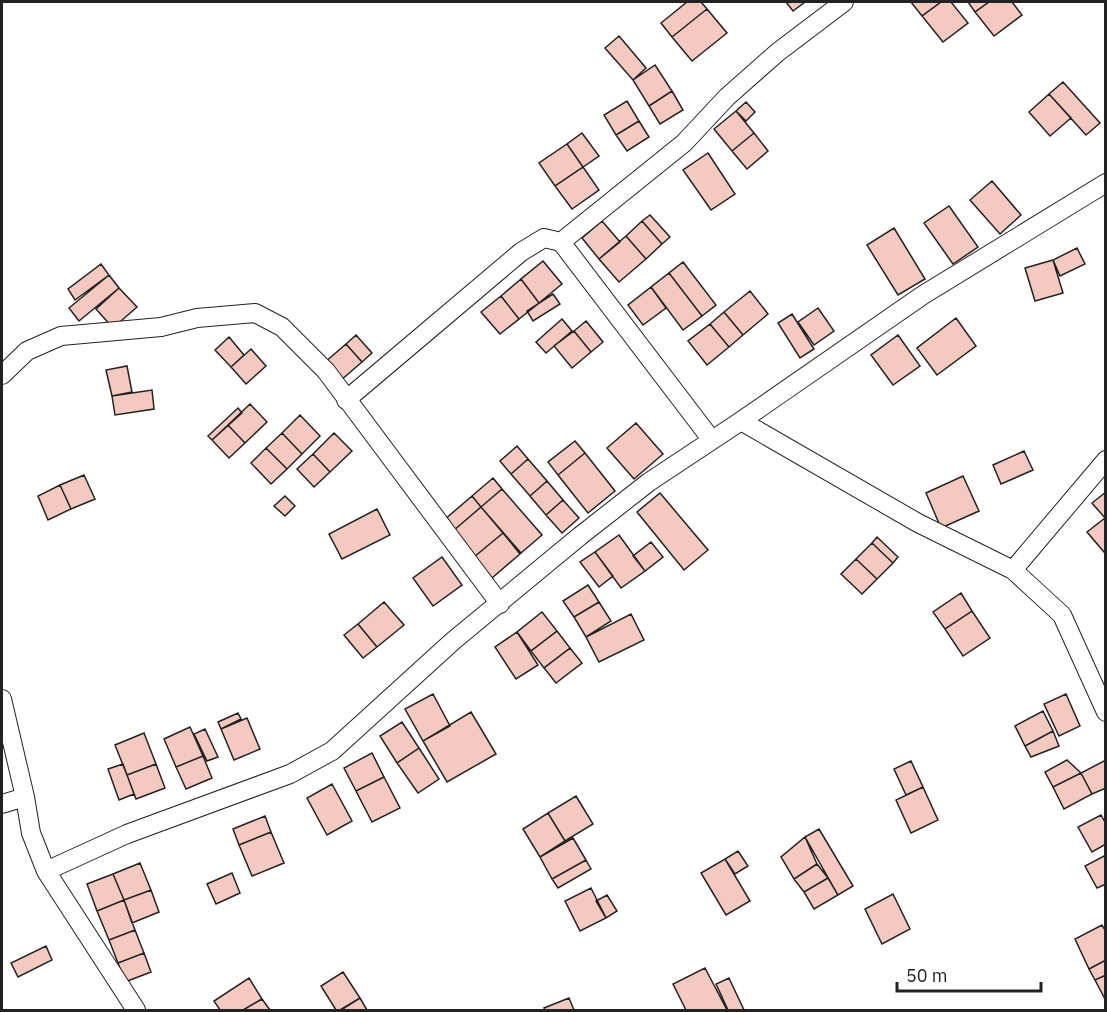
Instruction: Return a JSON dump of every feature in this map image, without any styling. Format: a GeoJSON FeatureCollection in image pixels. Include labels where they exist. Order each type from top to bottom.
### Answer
{"type":"FeatureCollection","features":[{"type":"Feature","properties":{"kind":"street"},"geometry":{"type":"LineString","coordinates":[[561,242],[684,143],[727,97],[778,52],[844,2]]}},
{"type":"Feature","properties":{"kind":"street"},"geometry":{"type":"LineString","coordinates":[[46,871],[127,834],[290,774],[332,751],[453,641],[580,536],[711,439],[741,421],[922,295],[1106,183]]}},
{"type":"Feature","properties":{"kind":"street"},"geometry":{"type":"LineString","coordinates":[[346,400],[521,252],[544,238],[561,242],[711,439]]}},
{"type":"Feature","properties":{"kind":"street"},"geometry":{"type":"LineString","coordinates":[[2,375],[27,351],[61,336],[161,327],[197,318],[255,313],[282,327],[326,371],[500,604]]}},
{"type":"Feature","properties":{"kind":"street"},"geometry":{"type":"LineString","coordinates":[[741,421],[918,523],[1013,570],[1062,615],[1106,712]]}},
{"type":"Feature","properties":{"kind":"street"},"geometry":{"type":"LineString","coordinates":[[1013,570],[1106,460]]}},
{"type":"Feature","properties":{"kind":"street"},"geometry":{"type":"LineString","coordinates":[[2,699],[31,833],[46,871],[136,1011]]}},
{"type":"Feature","properties":{"kind":"street"},"geometry":{"type":"LineString","coordinates":[[2,804],[25,797]]}},
{"type":"Feature","properties":{"kind":"building"},"geometry":{"type":"Polygon","coordinates":[[[687,2],[701,2],[707,9],[672,37],[661,23],[687,2]]]}},
{"type":"Feature","properties":{"kind":"building"},"geometry":{"type":"Polygon","coordinates":[[[786,2],[805,2],[793,11],[786,2]]]}},
{"type":"Feature","properties":{"kind":"building"},"geometry":{"type":"Polygon","coordinates":[[[911,2],[941,2],[922,16],[911,2]]]}},
{"type":"Feature","properties":{"kind":"building"},"geometry":{"type":"Polygon","coordinates":[[[941,2],[951,2],[968,23],[943,42],[922,16],[941,2]]]}},
{"type":"Feature","properties":{"kind":"building"},"geometry":{"type":"Polygon","coordinates":[[[968,2],[989,2],[975,12],[968,2]]]}},
{"type":"Feature","properties":{"kind":"building"},"geometry":{"type":"Polygon","coordinates":[[[989,2],[1012,2],[1022,15],[994,36],[975,12],[989,2]]]}},
{"type":"Feature","properties":{"kind":"building"},"geometry":{"type":"Polygon","coordinates":[[[707,9],[727,33],[692,61],[672,37],[707,9]]]}},
{"type":"Feature","properties":{"kind":"building"},"geometry":{"type":"Polygon","coordinates":[[[619,36],[646,68],[633,80],[605,48],[619,36]]]}},
{"type":"Feature","properties":{"kind":"building"},"geometry":{"type":"Polygon","coordinates":[[[655,65],[672,91],[649,106],[633,80],[655,65]]]}},
{"type":"Feature","properties":{"kind":"building"},"geometry":{"type":"Polygon","coordinates":[[[1063,82],[1100,123],[1086,135],[1049,94],[1063,82]]]}},
{"type":"Feature","properties":{"kind":"building"},"geometry":{"type":"Polygon","coordinates":[[[672,91],[683,110],[660,124],[649,106],[672,91]]]}},
{"type":"Feature","properties":{"kind":"building"},"geometry":{"type":"Polygon","coordinates":[[[1049,94],[1071,118],[1050,136],[1029,112],[1049,94]]]}},
{"type":"Feature","properties":{"kind":"building"},"geometry":{"type":"Polygon","coordinates":[[[627,101],[639,121],[616,135],[604,115],[627,101]]]}},
{"type":"Feature","properties":{"kind":"building"},"geometry":{"type":"Polygon","coordinates":[[[746,102],[755,112],[746,121],[736,111],[746,102]]]}},
{"type":"Feature","properties":{"kind":"building"},"geometry":{"type":"Polygon","coordinates":[[[736,111],[754,133],[732,151],[714,129],[736,111]]]}},
{"type":"Feature","properties":{"kind":"building"},"geometry":{"type":"Polygon","coordinates":[[[639,121],[649,137],[627,151],[616,135],[639,121]]]}},
{"type":"Feature","properties":{"kind":"building"},"geometry":{"type":"Polygon","coordinates":[[[582,133],[599,156],[583,167],[567,144],[582,133]]]}},
{"type":"Feature","properties":{"kind":"building"},"geometry":{"type":"Polygon","coordinates":[[[754,133],[768,151],[747,169],[732,151],[754,133]]]}},
{"type":"Feature","properties":{"kind":"building"},"geometry":{"type":"Polygon","coordinates":[[[567,144],[583,167],[555,186],[539,163],[567,144]]]}},
{"type":"Feature","properties":{"kind":"building"},"geometry":{"type":"Polygon","coordinates":[[[708,153],[735,194],[711,210],[683,170],[708,153]]]}},
{"type":"Feature","properties":{"kind":"building"},"geometry":{"type":"Polygon","coordinates":[[[583,167],[599,190],[572,209],[555,186],[583,167]]]}},
{"type":"Feature","properties":{"kind":"building"},"geometry":{"type":"Polygon","coordinates":[[[992,181],[1021,215],[1000,234],[970,200],[992,181]]]}},
{"type":"Feature","properties":{"kind":"building"},"geometry":{"type":"Polygon","coordinates":[[[949,206],[978,247],[953,264],[924,223],[949,206]]]}},
{"type":"Feature","properties":{"kind":"building"},"geometry":{"type":"Polygon","coordinates":[[[650,215],[670,237],[662,244],[642,221],[650,215]]]}},
{"type":"Feature","properties":{"kind":"building"},"geometry":{"type":"Polygon","coordinates":[[[602,221],[620,242],[599,259],[582,238],[602,221]]]}},
{"type":"Feature","properties":{"kind":"building"},"geometry":{"type":"Polygon","coordinates":[[[642,221],[662,244],[646,259],[626,236],[642,221]]]}},
{"type":"Feature","properties":{"kind":"building"},"geometry":{"type":"Polygon","coordinates":[[[894,228],[925,279],[898,295],[867,245],[894,228]]]}},
{"type":"Feature","properties":{"kind":"building"},"geometry":{"type":"Polygon","coordinates":[[[626,236],[646,259],[619,282],[599,259],[626,236]]]}},
{"type":"Feature","properties":{"kind":"building"},"geometry":{"type":"Polygon","coordinates":[[[1077,248],[1085,264],[1060,276],[1053,260],[1077,248]]]}},
{"type":"Feature","properties":{"kind":"building"},"geometry":{"type":"Polygon","coordinates":[[[1053,260],[1063,293],[1035,301],[1025,268],[1053,260]]]}},
{"type":"Feature","properties":{"kind":"building"},"geometry":{"type":"Polygon","coordinates":[[[543,261],[562,284],[539,303],[521,279],[543,261]]]}},
{"type":"Feature","properties":{"kind":"building"},"geometry":{"type":"Polygon","coordinates":[[[683,262],[716,305],[702,316],[669,273],[683,262]]]}},
{"type":"Feature","properties":{"kind":"building"},"geometry":{"type":"Polygon","coordinates":[[[101,264],[109,275],[75,300],[68,289],[101,264]]]}},
{"type":"Feature","properties":{"kind":"building"},"geometry":{"type":"Polygon","coordinates":[[[669,273],[702,316],[683,330],[651,287],[669,273]]]}},
{"type":"Feature","properties":{"kind":"building"},"geometry":{"type":"Polygon","coordinates":[[[109,275],[119,288],[79,321],[69,308],[109,275]]]}},
{"type":"Feature","properties":{"kind":"building"},"geometry":{"type":"Polygon","coordinates":[[[521,279],[539,303],[519,319],[501,296],[521,279]]]}},
{"type":"Feature","properties":{"kind":"building"},"geometry":{"type":"Polygon","coordinates":[[[651,287],[666,308],[643,325],[628,305],[651,287]]]}},
{"type":"Feature","properties":{"kind":"building"},"geometry":{"type":"Polygon","coordinates":[[[119,288],[137,307],[113,328],[96,309],[119,288]]]}},
{"type":"Feature","properties":{"kind":"building"},"geometry":{"type":"Polygon","coordinates":[[[750,291],[768,314],[743,335],[724,312],[750,291]]]}},
{"type":"Feature","properties":{"kind":"building"},"geometry":{"type":"Polygon","coordinates":[[[553,294],[560,304],[533,321],[527,311],[553,294]]]}},
{"type":"Feature","properties":{"kind":"building"},"geometry":{"type":"Polygon","coordinates":[[[501,296],[519,319],[500,334],[481,312],[501,296]]]}},
{"type":"Feature","properties":{"kind":"building"},"geometry":{"type":"Polygon","coordinates":[[[818,308],[834,331],[814,345],[798,322],[818,308]]]}},
{"type":"Feature","properties":{"kind":"building"},"geometry":{"type":"Polygon","coordinates":[[[724,312],[743,335],[729,347],[710,324],[724,312]]]}},
{"type":"Feature","properties":{"kind":"building"},"geometry":{"type":"Polygon","coordinates":[[[792,314],[814,349],[800,358],[778,323],[792,314]]]}},
{"type":"Feature","properties":{"kind":"building"},"geometry":{"type":"Polygon","coordinates":[[[956,318],[976,346],[937,375],[917,348],[956,318]]]}},
{"type":"Feature","properties":{"kind":"building"},"geometry":{"type":"Polygon","coordinates":[[[562,319],[572,331],[546,353],[536,342],[562,319]]]}},
{"type":"Feature","properties":{"kind":"building"},"geometry":{"type":"Polygon","coordinates":[[[586,321],[603,342],[591,352],[574,331],[586,321]]]}},
{"type":"Feature","properties":{"kind":"building"},"geometry":{"type":"Polygon","coordinates":[[[710,324],[729,347],[707,365],[688,341],[710,324]]]}},
{"type":"Feature","properties":{"kind":"building"},"geometry":{"type":"Polygon","coordinates":[[[574,331],[591,352],[572,368],[554,346],[574,331]]]}},
{"type":"Feature","properties":{"kind":"building"},"geometry":{"type":"Polygon","coordinates":[[[356,335],[372,353],[362,362],[346,344],[356,335]]]}},
{"type":"Feature","properties":{"kind":"building"},"geometry":{"type":"Polygon","coordinates":[[[898,335],[920,366],[893,385],[871,355],[898,335]]]}},
{"type":"Feature","properties":{"kind":"building"},"geometry":{"type":"Polygon","coordinates":[[[229,337],[244,355],[231,367],[215,350],[229,337]]]}},
{"type":"Feature","properties":{"kind":"building"},"geometry":{"type":"Polygon","coordinates":[[[346,344],[362,362],[340,381],[324,363],[346,344]]]}},
{"type":"Feature","properties":{"kind":"building"},"geometry":{"type":"Polygon","coordinates":[[[251,349],[266,366],[246,384],[231,367],[251,349]]]}},
{"type":"Feature","properties":{"kind":"building"},"geometry":{"type":"Polygon","coordinates":[[[127,366],[132,392],[112,396],[106,370],[127,366]]]}},
{"type":"Feature","properties":{"kind":"building"},"geometry":{"type":"Polygon","coordinates":[[[152,390],[154,409],[115,415],[112,396],[152,390]]]}},
{"type":"Feature","properties":{"kind":"building"},"geometry":{"type":"Polygon","coordinates":[[[250,404],[267,422],[245,443],[228,425],[250,404]]]}},
{"type":"Feature","properties":{"kind":"building"},"geometry":{"type":"Polygon","coordinates":[[[238,408],[242,413],[212,440],[208,436],[238,408]]]}},
{"type":"Feature","properties":{"kind":"building"},"geometry":{"type":"Polygon","coordinates":[[[300,415],[320,436],[302,454],[282,433],[300,415]]]}},
{"type":"Feature","properties":{"kind":"building"},"geometry":{"type":"Polygon","coordinates":[[[636,423],[663,454],[634,479],[607,448],[636,423]]]}},
{"type":"Feature","properties":{"kind":"building"},"geometry":{"type":"Polygon","coordinates":[[[228,425],[245,443],[229,458],[212,440],[228,425]]]}},
{"type":"Feature","properties":{"kind":"building"},"geometry":{"type":"Polygon","coordinates":[[[282,433],[302,454],[287,469],[266,448],[282,433]]]}},
{"type":"Feature","properties":{"kind":"building"},"geometry":{"type":"Polygon","coordinates":[[[334,433],[352,451],[330,472],[313,454],[334,433]]]}},
{"type":"Feature","properties":{"kind":"building"},"geometry":{"type":"Polygon","coordinates":[[[575,441],[585,453],[558,475],[548,462],[575,441]]]}},
{"type":"Feature","properties":{"kind":"building"},"geometry":{"type":"Polygon","coordinates":[[[517,446],[528,459],[511,474],[500,461],[517,446]]]}},
{"type":"Feature","properties":{"kind":"building"},"geometry":{"type":"Polygon","coordinates":[[[266,448],[287,469],[271,484],[251,463],[266,448]]]}},
{"type":"Feature","properties":{"kind":"building"},"geometry":{"type":"Polygon","coordinates":[[[1024,451],[1033,470],[1001,484],[993,465],[1024,451]]]}},
{"type":"Feature","properties":{"kind":"building"},"geometry":{"type":"Polygon","coordinates":[[[585,453],[615,491],[588,513],[558,475],[585,453]]]}},
{"type":"Feature","properties":{"kind":"building"},"geometry":{"type":"Polygon","coordinates":[[[313,454],[330,472],[314,487],[297,469],[313,454]]]}},
{"type":"Feature","properties":{"kind":"building"},"geometry":{"type":"Polygon","coordinates":[[[528,459],[547,481],[530,496],[511,474],[528,459]]]}},
{"type":"Feature","properties":{"kind":"building"},"geometry":{"type":"Polygon","coordinates":[[[84,475],[95,499],[71,509],[60,485],[84,475]]]}},
{"type":"Feature","properties":{"kind":"building"},"geometry":{"type":"Polygon","coordinates":[[[963,476],[979,511],[941,528],[926,493],[963,476]]]}},
{"type":"Feature","properties":{"kind":"building"},"geometry":{"type":"Polygon","coordinates":[[[493,478],[502,489],[481,507],[472,496],[493,478]]]}},
{"type":"Feature","properties":{"kind":"building"},"geometry":{"type":"Polygon","coordinates":[[[547,481],[563,500],[546,515],[530,496],[547,481]]]}},
{"type":"Feature","properties":{"kind":"building"},"geometry":{"type":"Polygon","coordinates":[[[60,485],[71,509],[48,520],[38,496],[60,485]]]}},
{"type":"Feature","properties":{"kind":"building"},"geometry":{"type":"Polygon","coordinates":[[[502,489],[542,535],[521,553],[481,507],[502,489]]]}},
{"type":"Feature","properties":{"kind":"building"},"geometry":{"type":"Polygon","coordinates":[[[1106,492],[1106,517],[1105,518],[1092,503],[1106,492]]]}},
{"type":"Feature","properties":{"kind":"building"},"geometry":{"type":"Polygon","coordinates":[[[660,493],[708,550],[684,570],[637,512],[660,493]]]}},
{"type":"Feature","properties":{"kind":"building"},"geometry":{"type":"Polygon","coordinates":[[[285,496],[295,506],[285,516],[274,506],[285,496]]]}},
{"type":"Feature","properties":{"kind":"building"},"geometry":{"type":"Polygon","coordinates":[[[472,496],[481,507],[453,531],[444,520],[472,496]]]}},
{"type":"Feature","properties":{"kind":"building"},"geometry":{"type":"Polygon","coordinates":[[[563,500],[579,518],[562,533],[546,515],[563,500]]]}},
{"type":"Feature","properties":{"kind":"building"},"geometry":{"type":"Polygon","coordinates":[[[481,507],[503,533],[474,557],[453,531],[481,507]]]}},
{"type":"Feature","properties":{"kind":"building"},"geometry":{"type":"Polygon","coordinates":[[[377,509],[390,535],[342,559],[329,534],[377,509]]]}},
{"type":"Feature","properties":{"kind":"building"},"geometry":{"type":"Polygon","coordinates":[[[1105,518],[1106,551],[1104,552],[1087,532],[1105,518]]]}},
{"type":"Feature","properties":{"kind":"building"},"geometry":{"type":"Polygon","coordinates":[[[503,533],[520,554],[492,578],[474,557],[503,533]]]}},
{"type":"Feature","properties":{"kind":"building"},"geometry":{"type":"Polygon","coordinates":[[[619,535],[645,571],[621,588],[595,552],[619,535]]]}},
{"type":"Feature","properties":{"kind":"building"},"geometry":{"type":"Polygon","coordinates":[[[877,537],[898,557],[893,563],[872,543],[877,537]]]}},
{"type":"Feature","properties":{"kind":"building"},"geometry":{"type":"Polygon","coordinates":[[[651,542],[663,557],[645,571],[633,556],[651,542]]]}},
{"type":"Feature","properties":{"kind":"building"},"geometry":{"type":"Polygon","coordinates":[[[872,543],[893,563],[877,579],[856,559],[872,543]]]}},
{"type":"Feature","properties":{"kind":"building"},"geometry":{"type":"Polygon","coordinates":[[[595,552],[613,576],[599,587],[580,562],[595,552]]]}},
{"type":"Feature","properties":{"kind":"building"},"geometry":{"type":"Polygon","coordinates":[[[442,557],[462,585],[433,606],[413,578],[442,557]]]}},
{"type":"Feature","properties":{"kind":"building"},"geometry":{"type":"Polygon","coordinates":[[[856,559],[877,579],[862,594],[841,574],[856,559]]]}},
{"type":"Feature","properties":{"kind":"building"},"geometry":{"type":"Polygon","coordinates":[[[588,585],[599,602],[574,617],[563,601],[588,585]]]}},
{"type":"Feature","properties":{"kind":"building"},"geometry":{"type":"Polygon","coordinates":[[[961,593],[972,611],[945,629],[933,612],[961,593]]]}},
{"type":"Feature","properties":{"kind":"building"},"geometry":{"type":"Polygon","coordinates":[[[384,602],[404,625],[377,647],[358,624],[384,602]]]}},
{"type":"Feature","properties":{"kind":"building"},"geometry":{"type":"Polygon","coordinates":[[[599,602],[611,621],[586,637],[574,617],[599,602]]]}},
{"type":"Feature","properties":{"kind":"building"},"geometry":{"type":"Polygon","coordinates":[[[972,611],[990,638],[963,656],[945,629],[972,611]]]}},
{"type":"Feature","properties":{"kind":"building"},"geometry":{"type":"Polygon","coordinates":[[[542,612],[557,631],[531,651],[517,632],[542,612]]]}},
{"type":"Feature","properties":{"kind":"building"},"geometry":{"type":"Polygon","coordinates":[[[631,614],[644,640],[599,662],[586,637],[631,614]]]}},
{"type":"Feature","properties":{"kind":"building"},"geometry":{"type":"Polygon","coordinates":[[[358,624],[377,647],[363,658],[344,635],[358,624]]]}},
{"type":"Feature","properties":{"kind":"building"},"geometry":{"type":"Polygon","coordinates":[[[557,631],[570,648],[544,668],[531,651],[557,631]]]}},
{"type":"Feature","properties":{"kind":"building"},"geometry":{"type":"Polygon","coordinates":[[[517,632],[538,665],[516,679],[495,647],[517,632]]]}},
{"type":"Feature","properties":{"kind":"building"},"geometry":{"type":"Polygon","coordinates":[[[570,648],[582,663],[556,683],[544,668],[570,648]]]}},
{"type":"Feature","properties":{"kind":"building"},"geometry":{"type":"Polygon","coordinates":[[[433,694],[450,726],[423,741],[405,709],[433,694]]]}},
{"type":"Feature","properties":{"kind":"building"},"geometry":{"type":"Polygon","coordinates":[[[1066,694],[1080,726],[1059,736],[1044,704],[1066,694]]]}},
{"type":"Feature","properties":{"kind":"building"},"geometry":{"type":"Polygon","coordinates":[[[1043,711],[1053,731],[1025,746],[1015,726],[1043,711]]]}},
{"type":"Feature","properties":{"kind":"building"},"geometry":{"type":"Polygon","coordinates":[[[471,712],[496,754],[447,782],[423,741],[471,712]]]}},
{"type":"Feature","properties":{"kind":"building"},"geometry":{"type":"Polygon","coordinates":[[[238,713],[241,719],[221,729],[218,722],[238,713]]]}},
{"type":"Feature","properties":{"kind":"building"},"geometry":{"type":"Polygon","coordinates":[[[247,718],[260,749],[234,760],[221,729],[247,718]]]}},
{"type":"Feature","properties":{"kind":"building"},"geometry":{"type":"Polygon","coordinates":[[[402,722],[419,748],[397,763],[380,736],[402,722]]]}},
{"type":"Feature","properties":{"kind":"building"},"geometry":{"type":"Polygon","coordinates":[[[190,727],[203,756],[176,767],[164,739],[190,727]]]}},
{"type":"Feature","properties":{"kind":"building"},"geometry":{"type":"Polygon","coordinates":[[[205,729],[218,757],[207,761],[194,734],[205,729]]]}},
{"type":"Feature","properties":{"kind":"building"},"geometry":{"type":"Polygon","coordinates":[[[1053,731],[1059,746],[1031,757],[1025,746],[1053,731]]]}},
{"type":"Feature","properties":{"kind":"building"},"geometry":{"type":"Polygon","coordinates":[[[144,733],[156,764],[127,775],[115,745],[144,733]]]}},
{"type":"Feature","properties":{"kind":"building"},"geometry":{"type":"Polygon","coordinates":[[[419,748],[439,779],[418,793],[397,763],[419,748]]]}},
{"type":"Feature","properties":{"kind":"building"},"geometry":{"type":"Polygon","coordinates":[[[372,753],[384,777],[356,791],[344,768],[372,753]]]}},
{"type":"Feature","properties":{"kind":"building"},"geometry":{"type":"Polygon","coordinates":[[[203,756],[212,778],[186,789],[176,767],[203,756]]]}},
{"type":"Feature","properties":{"kind":"building"},"geometry":{"type":"Polygon","coordinates":[[[1067,760],[1081,773],[1053,787],[1045,772],[1067,760]]]}},
{"type":"Feature","properties":{"kind":"building"},"geometry":{"type":"Polygon","coordinates":[[[1106,760],[1106,788],[1092,794],[1081,773],[1106,760]]]}},
{"type":"Feature","properties":{"kind":"building"},"geometry":{"type":"Polygon","coordinates":[[[911,761],[923,787],[906,795],[894,769],[911,761]]]}},
{"type":"Feature","properties":{"kind":"building"},"geometry":{"type":"Polygon","coordinates":[[[123,764],[134,794],[119,800],[108,769],[123,764]]]}},
{"type":"Feature","properties":{"kind":"building"},"geometry":{"type":"Polygon","coordinates":[[[156,764],[165,788],[136,799],[127,775],[156,764]]]}},
{"type":"Feature","properties":{"kind":"building"},"geometry":{"type":"Polygon","coordinates":[[[1081,773],[1092,794],[1064,809],[1053,787],[1081,773]]]}},
{"type":"Feature","properties":{"kind":"building"},"geometry":{"type":"Polygon","coordinates":[[[384,777],[400,808],[372,822],[356,791],[384,777]]]}},
{"type":"Feature","properties":{"kind":"building"},"geometry":{"type":"Polygon","coordinates":[[[332,784],[352,821],[327,835],[307,798],[332,784]]]}},
{"type":"Feature","properties":{"kind":"building"},"geometry":{"type":"Polygon","coordinates":[[[923,787],[938,820],[911,833],[896,800],[923,787]]]}},
{"type":"Feature","properties":{"kind":"building"},"geometry":{"type":"Polygon","coordinates":[[[576,796],[593,824],[565,841],[548,813],[576,796]]]}},
{"type":"Feature","properties":{"kind":"building"},"geometry":{"type":"Polygon","coordinates":[[[548,813],[565,841],[540,857],[523,829],[548,813]]]}},
{"type":"Feature","properties":{"kind":"building"},"geometry":{"type":"Polygon","coordinates":[[[1101,815],[1106,824],[1106,844],[1092,852],[1078,827],[1101,815]]]}},
{"type":"Feature","properties":{"kind":"building"},"geometry":{"type":"Polygon","coordinates":[[[265,816],[271,832],[239,845],[233,829],[265,816]]]}},
{"type":"Feature","properties":{"kind":"building"},"geometry":{"type":"Polygon","coordinates":[[[819,829],[853,886],[838,895],[805,837],[819,829]]]}},
{"type":"Feature","properties":{"kind":"building"},"geometry":{"type":"Polygon","coordinates":[[[271,832],[284,863],[252,876],[239,845],[271,832]]]}},
{"type":"Feature","properties":{"kind":"building"},"geometry":{"type":"Polygon","coordinates":[[[805,837],[817,864],[794,879],[781,857],[805,837]]]}},
{"type":"Feature","properties":{"kind":"building"},"geometry":{"type":"Polygon","coordinates":[[[573,838],[586,860],[552,879],[540,857],[573,838]]]}},
{"type":"Feature","properties":{"kind":"building"},"geometry":{"type":"Polygon","coordinates":[[[738,851],[748,866],[735,874],[725,859],[738,851]]]}},
{"type":"Feature","properties":{"kind":"building"},"geometry":{"type":"Polygon","coordinates":[[[1106,855],[1106,884],[1097,888],[1085,866],[1106,855]]]}},
{"type":"Feature","properties":{"kind":"building"},"geometry":{"type":"Polygon","coordinates":[[[725,859],[750,901],[726,915],[701,873],[725,859]]]}},
{"type":"Feature","properties":{"kind":"building"},"geometry":{"type":"Polygon","coordinates":[[[586,860],[591,869],[558,888],[552,879],[586,860]]]}},
{"type":"Feature","properties":{"kind":"building"},"geometry":{"type":"Polygon","coordinates":[[[140,863],[151,890],[124,900],[113,874],[140,863]]]}},
{"type":"Feature","properties":{"kind":"building"},"geometry":{"type":"Polygon","coordinates":[[[817,864],[828,878],[804,892],[794,879],[817,864]]]}},
{"type":"Feature","properties":{"kind":"building"},"geometry":{"type":"Polygon","coordinates":[[[232,873],[240,893],[216,904],[207,884],[232,873]]]}},
{"type":"Feature","properties":{"kind":"building"},"geometry":{"type":"Polygon","coordinates":[[[113,874],[124,900],[97,911],[87,884],[113,874]]]}},
{"type":"Feature","properties":{"kind":"building"},"geometry":{"type":"Polygon","coordinates":[[[828,878],[838,895],[814,909],[804,892],[828,878]]]}},
{"type":"Feature","properties":{"kind":"building"},"geometry":{"type":"Polygon","coordinates":[[[591,888],[606,918],[580,931],[565,901],[591,888]]]}},
{"type":"Feature","properties":{"kind":"building"},"geometry":{"type":"Polygon","coordinates":[[[151,890],[159,912],[132,923],[124,900],[151,890]]]}},
{"type":"Feature","properties":{"kind":"building"},"geometry":{"type":"Polygon","coordinates":[[[893,894],[910,929],[882,944],[865,909],[893,894]]]}},
{"type":"Feature","properties":{"kind":"building"},"geometry":{"type":"Polygon","coordinates":[[[607,895],[617,911],[606,918],[596,901],[607,895]]]}},
{"type":"Feature","properties":{"kind":"building"},"geometry":{"type":"Polygon","coordinates":[[[124,900],[135,930],[109,940],[97,911],[124,900]]]}},
{"type":"Feature","properties":{"kind":"building"},"geometry":{"type":"Polygon","coordinates":[[[1102,925],[1106,932],[1106,960],[1089,969],[1075,939],[1102,925]]]}},
{"type":"Feature","properties":{"kind":"building"},"geometry":{"type":"Polygon","coordinates":[[[135,930],[144,953],[118,963],[109,940],[135,930]]]}},
{"type":"Feature","properties":{"kind":"building"},"geometry":{"type":"Polygon","coordinates":[[[46,946],[52,960],[18,977],[11,963],[46,946]]]}},
{"type":"Feature","properties":{"kind":"building"},"geometry":{"type":"Polygon","coordinates":[[[144,953],[151,972],[125,982],[118,963],[144,953]]]}},
{"type":"Feature","properties":{"kind":"building"},"geometry":{"type":"Polygon","coordinates":[[[1106,960],[1106,975],[1095,980],[1089,969],[1106,960]]]}},
{"type":"Feature","properties":{"kind":"building"},"geometry":{"type":"Polygon","coordinates":[[[705,968],[727,1010],[686,1010],[673,984],[705,968]]]}},
{"type":"Feature","properties":{"kind":"building"},"geometry":{"type":"Polygon","coordinates":[[[343,972],[360,998],[336,1010],[321,986],[343,972]]]}},
{"type":"Feature","properties":{"kind":"building"},"geometry":{"type":"Polygon","coordinates":[[[1106,975],[1106,1001],[1095,980],[1106,975]]]}},
{"type":"Feature","properties":{"kind":"building"},"geometry":{"type":"Polygon","coordinates":[[[249,978],[262,999],[243,1010],[220,1010],[214,1001],[249,978]]]}},
{"type":"Feature","properties":{"kind":"building"},"geometry":{"type":"Polygon","coordinates":[[[729,978],[744,1010],[728,1010],[716,984],[729,978]]]}},
{"type":"Feature","properties":{"kind":"building"},"geometry":{"type":"Polygon","coordinates":[[[360,998],[367,1010],[341,1010],[360,998]]]}},
{"type":"Feature","properties":{"kind":"building"},"geometry":{"type":"Polygon","coordinates":[[[569,998],[574,1010],[545,1010],[544,1008],[569,998]]]}},
{"type":"Feature","properties":{"kind":"building"},"geometry":{"type":"Polygon","coordinates":[[[262,999],[270,1010],[243,1010],[262,999]]]}}]}
